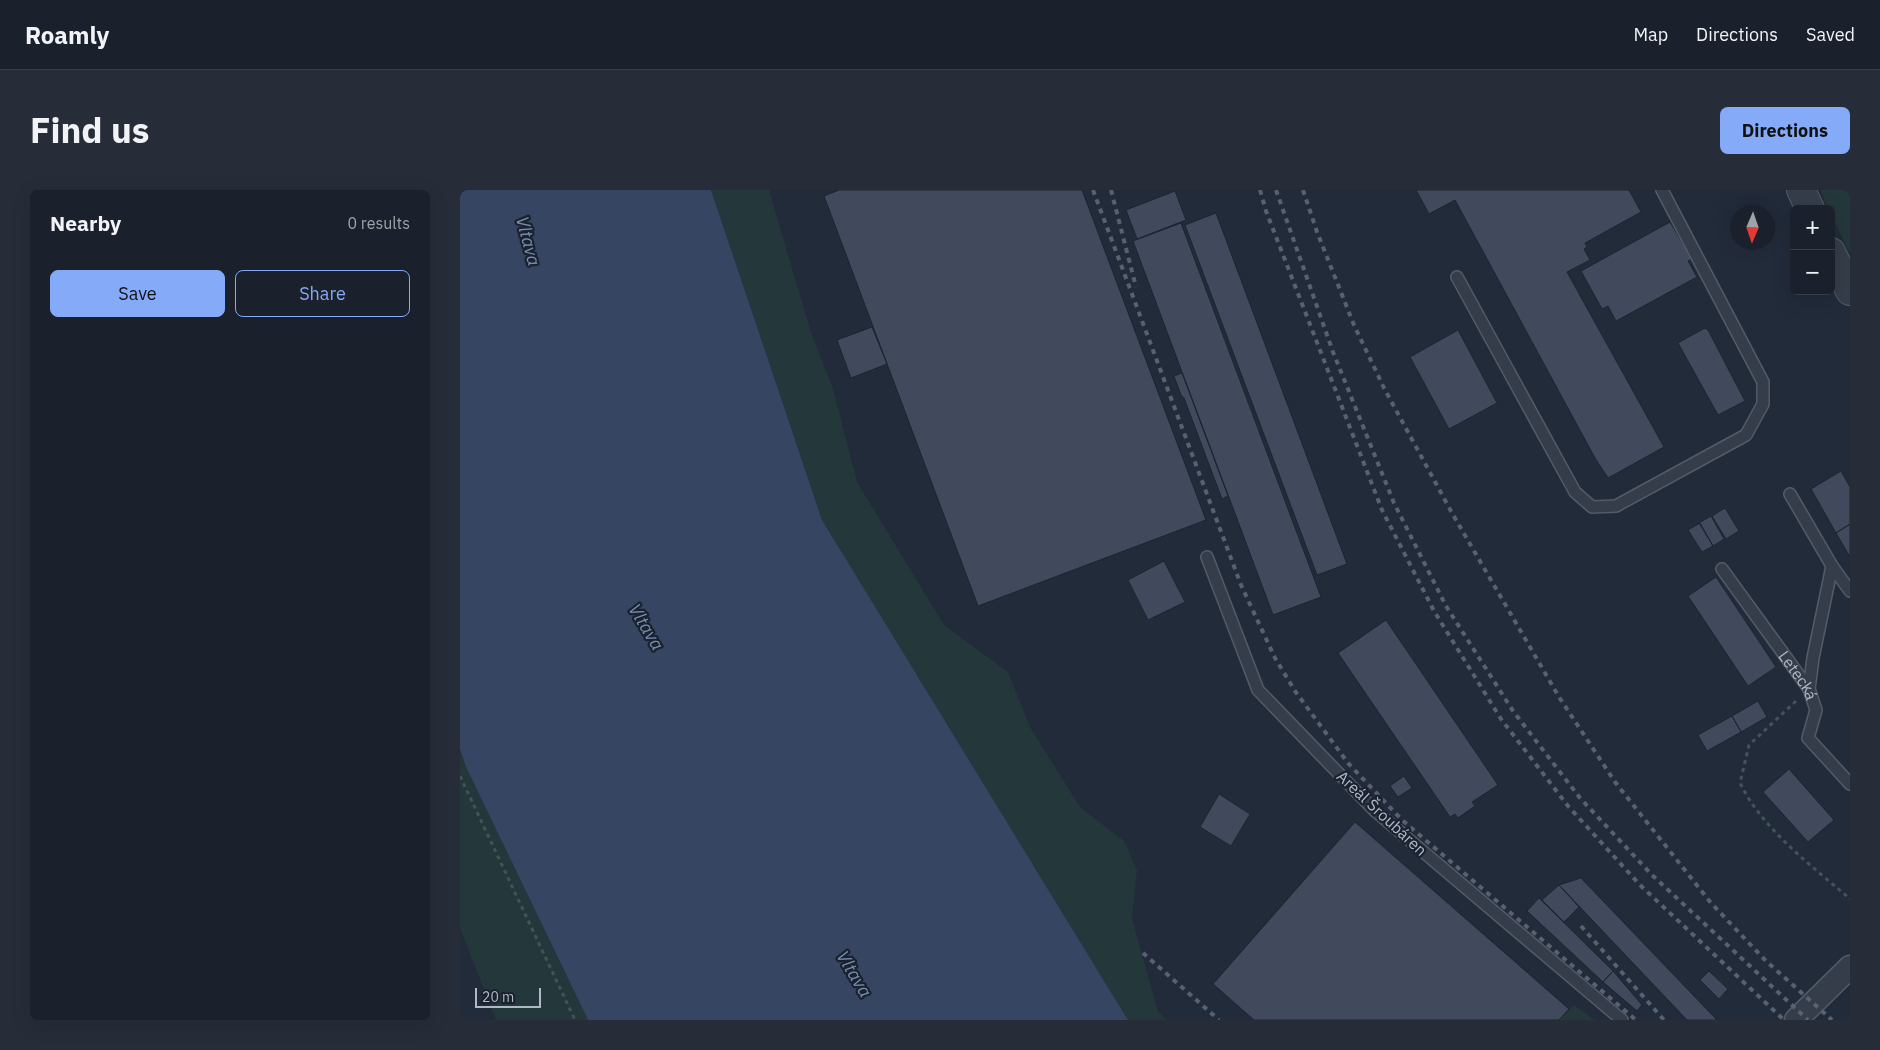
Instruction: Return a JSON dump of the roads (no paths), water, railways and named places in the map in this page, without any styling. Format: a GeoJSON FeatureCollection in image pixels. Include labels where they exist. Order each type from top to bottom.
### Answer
{"type":"FeatureCollection","features":[{"type":"Feature","properties":{"kind":"street"},"geometry":{"type":"LineString","coordinates":[[1801,190],[1808,205]]}},
{"type":"Feature","properties":{"kind":"street"},"geometry":{"type":"LineString","coordinates":[[1835,260],[1850,291]]}},
{"type":"Feature","properties":{"kind":"street"},"geometry":{"type":"LineString","coordinates":[[1796,1020],[1850,967]]}},
{"type":"Feature","properties":{"kind":"lane"},"geometry":{"type":"LineString","coordinates":[[1457,277],[1575,492],[1592,507],[1616,506],[1746,434],[1763,404],[1763,382],[1662,190]]}},
{"type":"Feature","properties":{"kind":"lane"},"geometry":{"type":"LineString","coordinates":[[1790,494],[1832,566],[1850,591]]}},
{"type":"Feature","properties":{"kind":"lane","name":"Areál Šroubáren"},"geometry":{"type":"LineString","coordinates":[[1207,557],[1258,690],[1374,810],[1622,1020]]}},
{"type":"Feature","properties":{"kind":"lane"},"geometry":{"type":"LineString","coordinates":[[1810,689],[1813,658],[1832,566]]}},
{"type":"Feature","properties":{"kind":"lane","name":"Letecká"},"geometry":{"type":"LineString","coordinates":[[1722,569],[1810,689],[1816,710],[1808,738],[1850,784]]}},
{"type":"Feature","properties":{"kind":"water","name":"Vltava"},"geometry":{"type":"Polygon","coordinates":[[[460,190],[711,190],[822,520],[1128,1020],[588,1020],[466,767],[460,749],[460,190]]]}},
{"type":"Feature","properties":{"kind":"railway"},"geometry":{"type":"LineString","coordinates":[[1093,190],[1241,585],[1275,658],[1295,691],[1348,763],[1402,820],[1636,1020]]}},
{"type":"Feature","properties":{"kind":"railway"},"geometry":{"type":"LineString","coordinates":[[1111,190],[1136,287]]}},
{"type":"Feature","properties":{"kind":"railway"},"geometry":{"type":"LineString","coordinates":[[1260,190],[1266,211],[1382,510],[1434,611],[1501,719],[1568,806],[1640,885],[1784,1020]]}},
{"type":"Feature","properties":{"kind":"railway"},"geometry":{"type":"LineString","coordinates":[[1276,190],[1333,352],[1394,503],[1446,606],[1513,711],[1580,798],[1652,875],[1808,1020]]}},
{"type":"Feature","properties":{"kind":"railway"},"geometry":{"type":"LineString","coordinates":[[1303,190],[1317,232],[1354,325],[1384,388],[1452,513],[1559,697],[1615,782],[1711,903],[1766,961],[1832,1020]]}},
{"type":"Feature","properties":{"kind":"railway"},"geometry":{"type":"LineString","coordinates":[[1581,926],[1664,1020]]}},
{"type":"Feature","properties":{"kind":"railway"},"geometry":{"type":"LineString","coordinates":[[1143,953],[1219,1020]]}}]}
